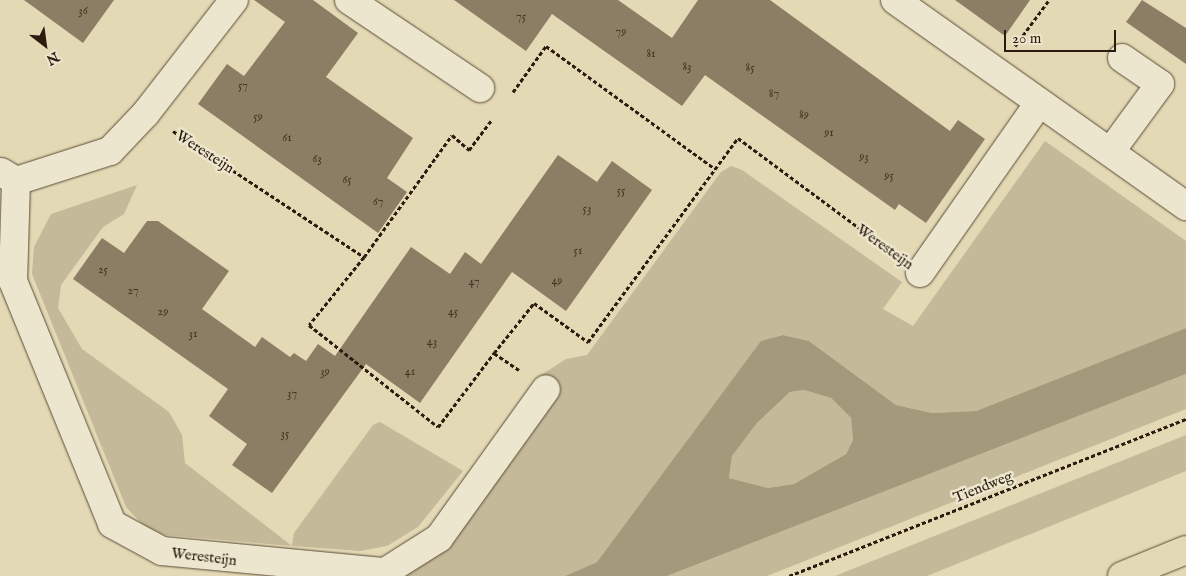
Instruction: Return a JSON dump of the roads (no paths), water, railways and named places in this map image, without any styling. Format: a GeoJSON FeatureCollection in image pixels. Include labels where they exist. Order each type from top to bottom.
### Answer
{"type":"FeatureCollection","features":[{"type":"Feature","properties":{"kind":"highway"},"geometry":{"type":"LineString","coordinates":[[1122,576],[1186,550]]}},
{"type":"Feature","properties":{"kind":"street","name":"Weresteijn"},"geometry":{"type":"LineString","coordinates":[[234,0],[146,114],[110,151],[8,176],[13,281],[112,524],[162,552],[385,572],[439,538],[546,389]]}},
{"type":"Feature","properties":{"kind":"street"},"geometry":{"type":"LineString","coordinates":[[349,0],[480,88]]}},
{"type":"Feature","properties":{"kind":"street"},"geometry":{"type":"LineString","coordinates":[[895,0],[1039,103],[1111,151],[1186,206]]}},
{"type":"Feature","properties":{"kind":"street"},"geometry":{"type":"LineString","coordinates":[[1111,151],[1160,84],[1122,58]]}},
{"type":"Feature","properties":{"kind":"street","name":"Weresteijn"},"geometry":{"type":"LineString","coordinates":[[920,273],[1039,103]]}}]}
